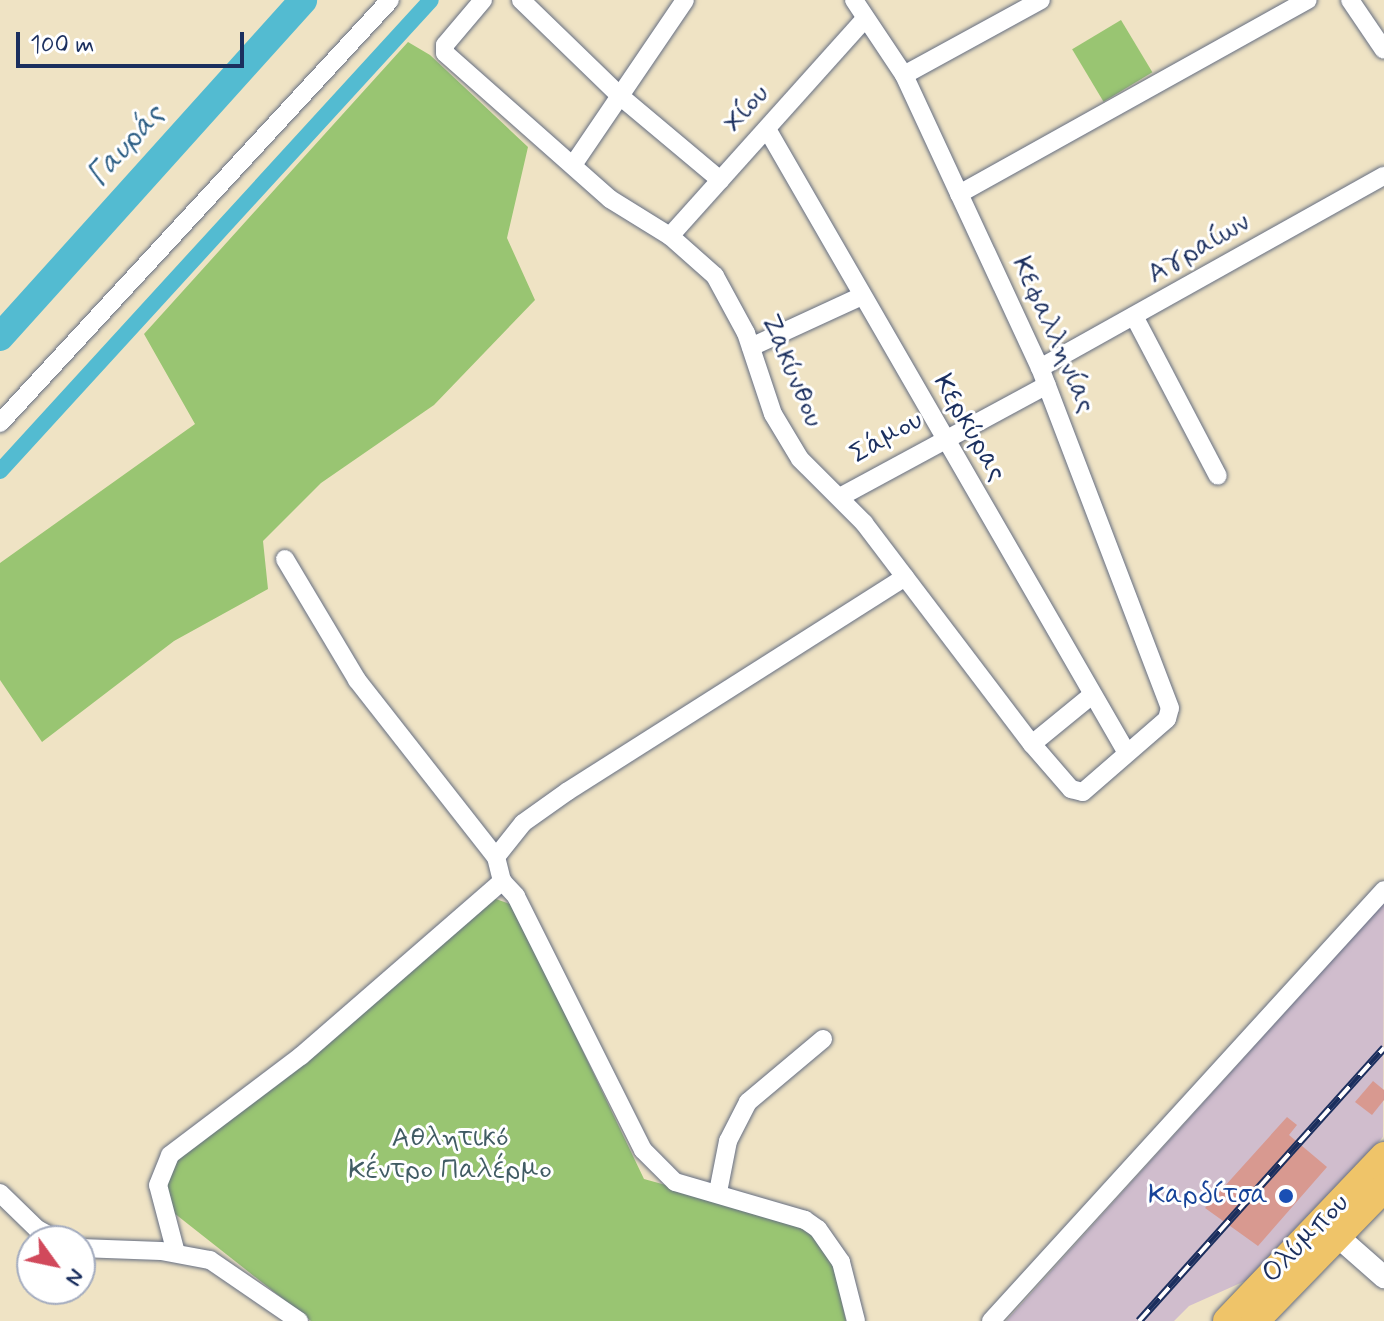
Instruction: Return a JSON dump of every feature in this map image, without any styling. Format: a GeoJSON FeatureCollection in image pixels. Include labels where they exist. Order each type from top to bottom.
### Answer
{"type":"FeatureCollection","features":[{"type":"Feature","properties":{"kind":"main road","name":"Ολύμπου"},"geometry":{"type":"LineString","coordinates":[[1255,1321],[1330,1230],[1384,1156]]}},
{"type":"Feature","properties":{"kind":"main road","name":"Ολύμπου"},"geometry":{"type":"LineString","coordinates":[[1227,1321],[1330,1230],[1384,1188]]}},
{"type":"Feature","properties":{"kind":"street"},"geometry":{"type":"LineString","coordinates":[[0,423],[390,0]]}},
{"type":"Feature","properties":{"kind":"street","name":"Ζακύνθου"},"geometry":{"type":"LineString","coordinates":[[483,0],[445,45],[445,53],[619,206],[670,236],[715,276],[751,347],[783,432],[800,459],[840,497],[1032,744],[1071,789],[1083,792],[1127,753]]}},
{"type":"Feature","properties":{"kind":"street"},"geometry":{"type":"LineString","coordinates":[[521,0],[620,96],[720,180]]}},
{"type":"Feature","properties":{"kind":"street"},"geometry":{"type":"LineString","coordinates":[[573,165],[685,0]]}},
{"type":"Feature","properties":{"kind":"street","name":"Κεφαλληνίας"},"geometry":{"type":"LineString","coordinates":[[854,0],[904,75],[1044,376],[1131,595],[1170,708],[1167,719],[1127,753]]}},
{"type":"Feature","properties":{"kind":"street"},"geometry":{"type":"LineString","coordinates":[[904,75],[1041,0]]}},
{"type":"Feature","properties":{"kind":"street"},"geometry":{"type":"LineString","coordinates":[[959,194],[1308,0]]}},
{"type":"Feature","properties":{"kind":"street"},"geometry":{"type":"LineString","coordinates":[[1350,0],[1384,50]]}},
{"type":"Feature","properties":{"kind":"street","name":"Χίου"},"geometry":{"type":"LineString","coordinates":[[670,236],[865,19]]}},
{"type":"Feature","properties":{"kind":"street","name":"Κερκύρας"},"geometry":{"type":"LineString","coordinates":[[767,129],[942,439],[1127,753]]}},
{"type":"Feature","properties":{"kind":"street","name":"Αγραίων"},"geometry":{"type":"LineString","coordinates":[[1044,376],[1135,318],[1384,176]]}},
{"type":"Feature","properties":{"kind":"street"},"geometry":{"type":"LineString","coordinates":[[751,347],[862,296]]}},
{"type":"Feature","properties":{"kind":"street"},"geometry":{"type":"LineString","coordinates":[[1135,318],[1218,476]]}},
{"type":"Feature","properties":{"kind":"street","name":"Σάμου"},"geometry":{"type":"LineString","coordinates":[[840,497],[1044,376]]}},
{"type":"Feature","properties":{"kind":"street"},"geometry":{"type":"LineString","coordinates":[[285,559],[357,680],[496,857],[502,881],[514,892],[643,1150],[675,1182],[718,1192],[805,1220],[818,1229],[841,1262],[856,1321]]}},
{"type":"Feature","properties":{"kind":"street"},"geometry":{"type":"LineString","coordinates":[[496,857],[523,823],[556,800],[905,577]]}},
{"type":"Feature","properties":{"kind":"street"},"geometry":{"type":"LineString","coordinates":[[1032,744],[1092,695]]}},
{"type":"Feature","properties":{"kind":"street"},"geometry":{"type":"LineString","coordinates":[[176,1253],[158,1185],[170,1155],[301,1056],[502,881]]}},
{"type":"Feature","properties":{"kind":"street"},"geometry":{"type":"LineString","coordinates":[[991,1321],[1384,890]]}},
{"type":"Feature","properties":{"kind":"street"},"geometry":{"type":"LineString","coordinates":[[718,1192],[728,1141],[748,1102],[823,1039]]}},
{"type":"Feature","properties":{"kind":"street"},"geometry":{"type":"LineString","coordinates":[[0,1193],[33,1225]]}},
{"type":"Feature","properties":{"kind":"street"},"geometry":{"type":"LineString","coordinates":[[1330,1230],[1384,1277]]}},
{"type":"Feature","properties":{"kind":"street"},"geometry":{"type":"LineString","coordinates":[[96,1249],[176,1253],[228,1268],[299,1321]]}},
{"type":"Feature","properties":{"kind":"shaded area"},"geometry":{"type":"Polygon","coordinates":[[[1384,903],[1383,1137],[1254,1277],[1189,1306],[1174,1321],[1006,1321],[1384,903]]]}},
{"type":"Feature","properties":{"kind":"green space"},"geometry":{"type":"Polygon","coordinates":[[[1121,20],[1152,72],[1104,102],[1072,49],[1121,20]]]}},
{"type":"Feature","properties":{"kind":"green space"},"geometry":{"type":"Polygon","coordinates":[[[408,42],[430,55],[528,147],[507,238],[535,300],[434,405],[321,483],[263,541],[268,589],[174,641],[42,742],[0,680],[0,563],[195,424],[144,334],[408,42]]]}},
{"type":"Feature","properties":{"kind":"green space","name":"Αθλητικό Κέντρο Παλέρμο"},"geometry":{"type":"Polygon","coordinates":[[[493,898],[513,905],[644,1179],[803,1223],[831,1254],[846,1321],[311,1321],[174,1213],[166,1195],[168,1167],[493,898]]]}},
{"type":"Feature","properties":{"kind":"building"},"geometry":{"type":"Polygon","coordinates":[[[1373,1081],[1384,1090],[1384,1100],[1372,1115],[1355,1102],[1373,1081]]]}},
{"type":"Feature","properties":{"kind":"building"},"geometry":{"type":"Polygon","coordinates":[[[1287,1117],[1297,1125],[1289,1135],[1327,1167],[1258,1246],[1205,1208],[1287,1117]]]}},
{"type":"Feature","properties":{"kind":"waterway","name":"Γαυράς"},"geometry":{"type":"LineString","coordinates":[[0,337],[303,0]]}},
{"type":"Feature","properties":{"kind":"waterway"},"geometry":{"type":"LineString","coordinates":[[0,471],[431,0]]}},
{"type":"Feature","properties":{"kind":"railway"},"geometry":{"type":"LineString","coordinates":[[1139,1321],[1384,1048]]}},
{"type":"Feature","properties":{"kind":"place","name":"Καρδίτσα"},"geometry":{"type":"Point","coordinates":[1286,1196]}}]}
